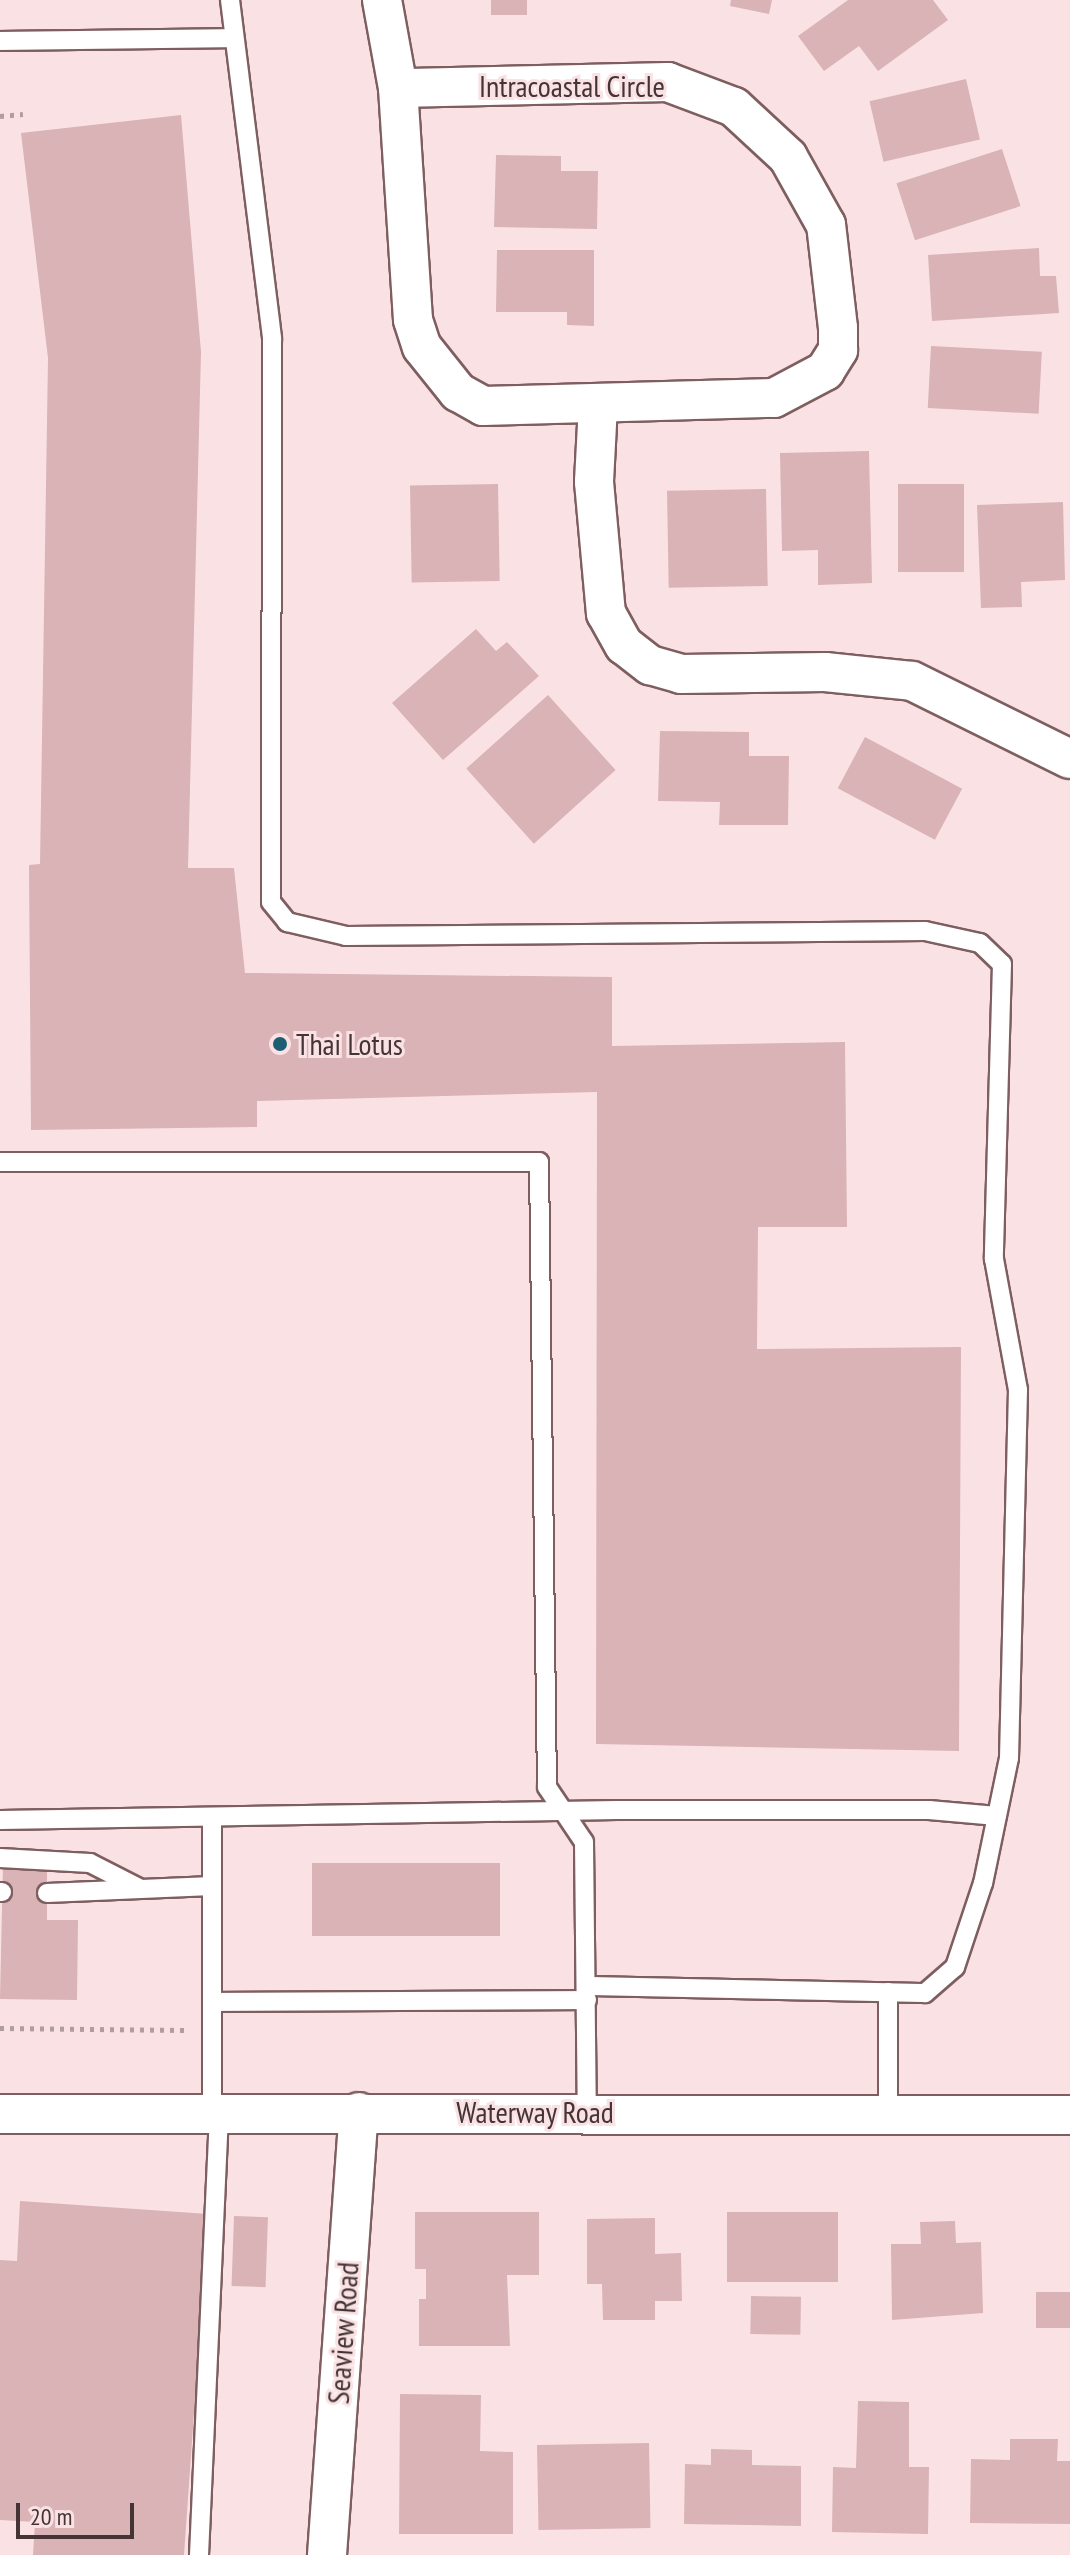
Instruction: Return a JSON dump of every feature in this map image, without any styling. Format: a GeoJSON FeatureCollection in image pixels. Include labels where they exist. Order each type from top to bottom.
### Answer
{"type":"FeatureCollection","features":[{"type":"Feature","properties":{"kind":"street","name":"Intracoastal Circle"},"geometry":{"type":"LineString","coordinates":[[382,0],[398,88],[413,320],[430,359],[458,392],[483,406],[774,398],[825,371],[838,350],[826,225],[788,157],[734,107],[710,93],[668,82],[398,88]]}},
{"type":"Feature","properties":{"kind":"street"},"geometry":{"type":"LineString","coordinates":[[598,405],[594,482],[606,613],[624,645],[650,665],[681,674],[825,672],[912,681],[1070,759]]}},
{"type":"Feature","properties":{"kind":"street","name":"Seaview Road"},"geometry":{"type":"LineString","coordinates":[[327,2555],[359,2112]]}},
{"type":"Feature","properties":{"kind":"street","name":"Waterway Road"},"geometry":{"type":"LineString","coordinates":[[0,2114],[1070,2115]]}},
{"type":"Feature","properties":{"kind":"lane"},"geometry":{"type":"LineString","coordinates":[[213,2002],[587,1993],[925,1993],[955,1967],[983,1883],[1009,1758],[1018,1390],[994,1259],[1002,964],[980,943],[925,931],[346,936],[287,922],[271,902],[272,338],[230,0]]}},
{"type":"Feature","properties":{"kind":"lane"},"geometry":{"type":"LineString","coordinates":[[0,41],[234,38]]}},
{"type":"Feature","properties":{"kind":"lane"},"geometry":{"type":"LineString","coordinates":[[0,1162],[539,1162],[547,1787],[584,1842],[587,2113]]}},
{"type":"Feature","properties":{"kind":"lane"},"geometry":{"type":"LineString","coordinates":[[0,1820],[929,1810],[997,1816]]}},
{"type":"Feature","properties":{"kind":"lane"},"geometry":{"type":"LineString","coordinates":[[199,2555],[216,2113],[212,1818]]}},
{"type":"Feature","properties":{"kind":"lane"},"geometry":{"type":"LineString","coordinates":[[0,1858],[90,1863],[141,1889]]}},
{"type":"Feature","properties":{"kind":"lane"},"geometry":{"type":"LineString","coordinates":[[47,1893],[212,1886]]}},
{"type":"Feature","properties":{"kind":"lane"},"geometry":{"type":"LineString","coordinates":[[888,1992],[888,2114]]}},
{"type":"Feature","properties":{"kind":"path"},"geometry":{"type":"LineString","coordinates":[[0,116],[23,114]]}},
{"type":"Feature","properties":{"kind":"path"},"geometry":{"type":"LineString","coordinates":[[0,2028],[213,2030]]}},
{"type":"Feature","properties":{"kind":"building"},"geometry":{"type":"Polygon","coordinates":[[[491,0],[527,0],[527,15],[491,15],[491,0]]]}},
{"type":"Feature","properties":{"kind":"building"},"geometry":{"type":"Polygon","coordinates":[[[731,0],[772,0],[769,14],[730,6],[731,0]]]}},
{"type":"Feature","properties":{"kind":"building"},"geometry":{"type":"Polygon","coordinates":[[[848,0],[933,0],[948,20],[878,71],[859,46],[824,71],[798,36],[848,0]]]}},
{"type":"Feature","properties":{"kind":"building"},"geometry":{"type":"Polygon","coordinates":[[[966,79],[980,139],[883,162],[870,101],[966,79]]]}},
{"type":"Feature","properties":{"kind":"building"},"geometry":{"type":"Polygon","coordinates":[[[181,115],[201,352],[188,868],[234,868],[245,973],[612,977],[612,1046],[845,1042],[847,1227],[758,1227],[757,1349],[961,1347],[959,1751],[596,1744],[597,1092],[257,1101],[257,1127],[31,1130],[29,865],[40,864],[48,358],[21,133],[181,115]]]}},
{"type":"Feature","properties":{"kind":"building"},"geometry":{"type":"Polygon","coordinates":[[[1002,149],[1021,206],[915,240],[896,183],[1002,149]]]}},
{"type":"Feature","properties":{"kind":"building"},"geometry":{"type":"Polygon","coordinates":[[[496,155],[561,156],[561,171],[598,171],[597,229],[494,227],[496,155]]]}},
{"type":"Feature","properties":{"kind":"building"},"geometry":{"type":"Polygon","coordinates":[[[1039,248],[1040,276],[1056,276],[1059,313],[932,321],[928,255],[1039,248]]]}},
{"type":"Feature","properties":{"kind":"building"},"geometry":{"type":"Polygon","coordinates":[[[497,250],[594,250],[594,326],[567,325],[567,312],[496,312],[497,250]]]}},
{"type":"Feature","properties":{"kind":"building"},"geometry":{"type":"Polygon","coordinates":[[[931,346],[1042,352],[1039,414],[928,408],[931,346]]]}},
{"type":"Feature","properties":{"kind":"building"},"geometry":{"type":"Polygon","coordinates":[[[869,451],[872,583],[818,585],[818,550],[782,551],[780,453],[869,451]]]}},
{"type":"Feature","properties":{"kind":"building"},"geometry":{"type":"Polygon","coordinates":[[[498,484],[500,581],[412,583],[410,486],[498,484]]]}},
{"type":"Feature","properties":{"kind":"building"},"geometry":{"type":"Polygon","coordinates":[[[898,484],[964,484],[964,572],[898,572],[898,484]]]}},
{"type":"Feature","properties":{"kind":"building"},"geometry":{"type":"Polygon","coordinates":[[[766,489],[768,586],[669,588],[667,491],[766,489]]]}},
{"type":"Feature","properties":{"kind":"building"},"geometry":{"type":"Polygon","coordinates":[[[1063,502],[1065,580],[1021,582],[1022,607],[981,608],[977,505],[1063,502]]]}},
{"type":"Feature","properties":{"kind":"building"},"geometry":{"type":"Polygon","coordinates":[[[476,629],[496,651],[507,642],[539,676],[443,760],[392,703],[476,629]]]}},
{"type":"Feature","properties":{"kind":"building"},"geometry":{"type":"Polygon","coordinates":[[[548,695],[616,770],[534,844],[466,769],[548,695]]]}},
{"type":"Feature","properties":{"kind":"building"},"geometry":{"type":"Polygon","coordinates":[[[660,731],[749,732],[749,756],[789,756],[788,825],[719,825],[720,802],[658,801],[660,731]]]}},
{"type":"Feature","properties":{"kind":"building"},"geometry":{"type":"Polygon","coordinates":[[[865,737],[962,789],[935,840],[838,788],[865,737]]]}},
{"type":"Feature","properties":{"kind":"building"},"geometry":{"type":"Polygon","coordinates":[[[3,1863],[47,1863],[47,1920],[78,1920],[77,2000],[0,1999],[3,1863]]]}},
{"type":"Feature","properties":{"kind":"building"},"geometry":{"type":"Polygon","coordinates":[[[312,1863],[500,1863],[500,1936],[312,1936],[312,1863]]]}},
{"type":"Feature","properties":{"kind":"building"},"geometry":{"type":"Polygon","coordinates":[[[20,2201],[208,2214],[184,2555],[33,2555],[35,2522],[0,2520],[0,2260],[17,2261],[20,2201]]]}},
{"type":"Feature","properties":{"kind":"building"},"geometry":{"type":"Polygon","coordinates":[[[415,2212],[539,2212],[539,2275],[507,2275],[510,2346],[419,2346],[419,2299],[426,2299],[426,2269],[415,2269],[415,2212]]]}},
{"type":"Feature","properties":{"kind":"building"},"geometry":{"type":"Polygon","coordinates":[[[727,2212],[838,2212],[838,2282],[727,2282],[727,2212]]]}},
{"type":"Feature","properties":{"kind":"building"},"geometry":{"type":"Polygon","coordinates":[[[234,2216],[268,2217],[266,2287],[232,2286],[234,2216]]]}},
{"type":"Feature","properties":{"kind":"building"},"geometry":{"type":"Polygon","coordinates":[[[655,2218],[655,2254],[681,2253],[682,2301],[655,2301],[655,2320],[603,2320],[602,2284],[587,2284],[587,2219],[655,2218]]]}},
{"type":"Feature","properties":{"kind":"building"},"geometry":{"type":"Polygon","coordinates":[[[955,2221],[956,2243],[981,2242],[983,2313],[892,2320],[891,2244],[921,2244],[920,2222],[955,2221]]]}},
{"type":"Feature","properties":{"kind":"building"},"geometry":{"type":"Polygon","coordinates":[[[1036,2292],[1070,2292],[1070,2328],[1036,2328],[1036,2292]]]}},
{"type":"Feature","properties":{"kind":"building"},"geometry":{"type":"Polygon","coordinates":[[[751,2296],[801,2297],[800,2335],[750,2334],[751,2296]]]}},
{"type":"Feature","properties":{"kind":"building"},"geometry":{"type":"Polygon","coordinates":[[[400,2394],[481,2395],[480,2451],[513,2452],[513,2534],[399,2534],[400,2394]]]}},
{"type":"Feature","properties":{"kind":"building"},"geometry":{"type":"Polygon","coordinates":[[[858,2401],[909,2402],[909,2467],[929,2467],[928,2534],[832,2532],[833,2467],[856,2468],[858,2401]]]}},
{"type":"Feature","properties":{"kind":"building"},"geometry":{"type":"Polygon","coordinates":[[[1010,2439],[1058,2439],[1057,2461],[1070,2461],[1070,2524],[970,2523],[971,2459],[1010,2460],[1010,2439]]]}},
{"type":"Feature","properties":{"kind":"building"},"geometry":{"type":"Polygon","coordinates":[[[649,2443],[650,2528],[539,2530],[537,2445],[649,2443]]]}},
{"type":"Feature","properties":{"kind":"building"},"geometry":{"type":"Polygon","coordinates":[[[711,2449],[752,2450],[752,2465],[801,2466],[801,2526],[684,2524],[685,2464],[711,2465],[711,2449]]]}},
{"type":"Feature","properties":{"kind":"place","name":"Thai Lotus"},"geometry":{"type":"Point","coordinates":[280,1044]}}]}
